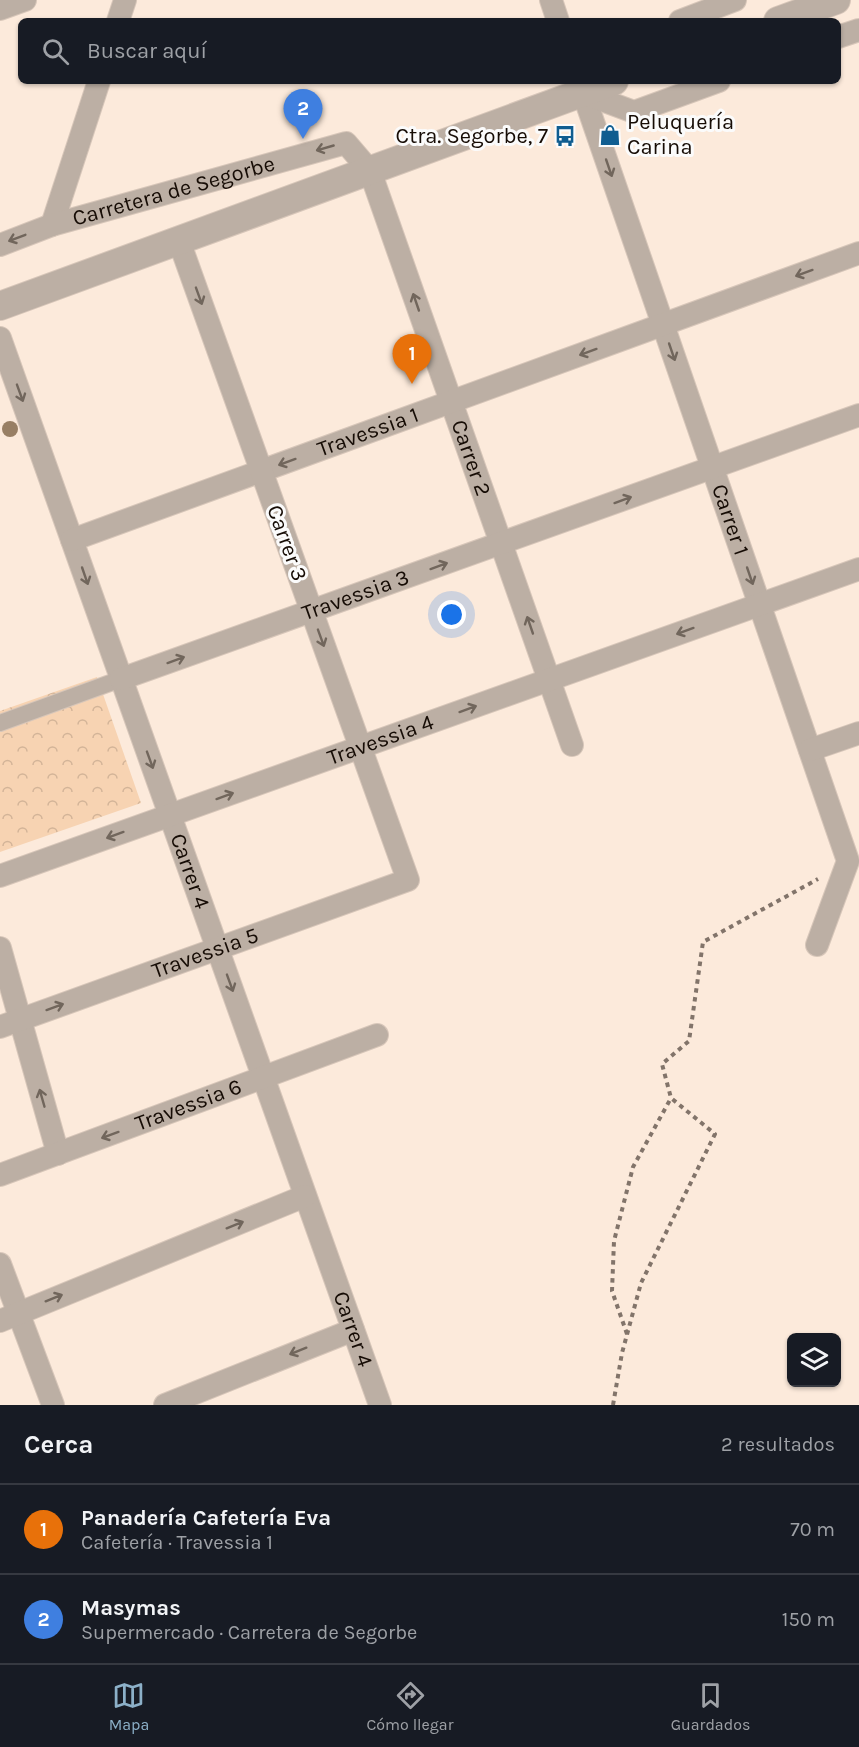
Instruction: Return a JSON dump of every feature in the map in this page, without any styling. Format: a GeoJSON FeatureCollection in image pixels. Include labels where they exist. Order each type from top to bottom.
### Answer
{"type":"FeatureCollection","features":[{"type":"Feature","properties":{"kind":"street"},"geometry":{"type":"LineString","coordinates":[[0,9],[25,0]]}},
{"type":"Feature","properties":{"kind":"street"},"geometry":{"type":"LineString","coordinates":[[119,18],[125,0]]}},
{"type":"Feature","properties":{"kind":"street"},"geometry":{"type":"LineString","coordinates":[[551,0],[557,18]]}},
{"type":"Feature","properties":{"kind":"street"},"geometry":{"type":"LineString","coordinates":[[688,18],[735,0]]}},
{"type":"Feature","properties":{"kind":"street"},"geometry":{"type":"LineString","coordinates":[[786,18],[836,0]]}},
{"type":"Feature","properties":{"kind":"street"},"geometry":{"type":"LineString","coordinates":[[841,36],[859,30]]}},
{"type":"Feature","properties":{"kind":"street"},"geometry":{"type":"LineString","coordinates":[[52,225],[98,84]]}},
{"type":"Feature","properties":{"kind":"street"},"geometry":{"type":"LineString","coordinates":[[584,85],[634,112],[711,84]]}},
{"type":"Feature","properties":{"kind":"street","name":"Carretera de Segorbe"},"geometry":{"type":"LineString","coordinates":[[0,306],[370,171],[584,85]]}},
{"type":"Feature","properties":{"kind":"street","name":"Carrer 1"},"geometry":{"type":"LineString","coordinates":[[584,85],[663,325],[848,861]]}},
{"type":"Feature","properties":{"kind":"street","name":"Carretera de Segorbe"},"geometry":{"type":"LineString","coordinates":[[0,245],[52,225],[346,142],[370,171]]}},
{"type":"Feature","properties":{"kind":"street","name":"Carrer 2"},"geometry":{"type":"LineString","coordinates":[[370,171],[572,745]]}},
{"type":"Feature","properties":{"kind":"street","name":"Carrer 3"},"geometry":{"type":"LineString","coordinates":[[179,241],[408,880]]}},
{"type":"Feature","properties":{"kind":"street","name":"Travessia 1"},"geometry":{"type":"LineString","coordinates":[[72,540],[859,253]]}},
{"type":"Feature","properties":{"kind":"street","name":"Carrer 4"},"geometry":{"type":"LineString","coordinates":[[0,338],[380,1405]]}},
{"type":"Feature","properties":{"kind":"street","name":"Travessia 3"},"geometry":{"type":"LineString","coordinates":[[0,723],[859,415]]}},
{"type":"Feature","properties":{"kind":"street","name":"Travessia 4"},"geometry":{"type":"LineString","coordinates":[[0,876],[859,569]]}},
{"type":"Feature","properties":{"kind":"street"},"geometry":{"type":"LineString","coordinates":[[810,750],[859,733]]}},
{"type":"Feature","properties":{"kind":"street"},"geometry":{"type":"LineString","coordinates":[[817,945],[848,861]]}},
{"type":"Feature","properties":{"kind":"street","name":"Travessia 5"},"geometry":{"type":"LineString","coordinates":[[10,1024],[408,880]]}},
{"type":"Feature","properties":{"kind":"street"},"geometry":{"type":"LineString","coordinates":[[0,948],[10,1024],[58,1154]]}},
{"type":"Feature","properties":{"kind":"street","name":"Travessia 6"},"geometry":{"type":"LineString","coordinates":[[0,1175],[377,1035]]}},
{"type":"Feature","properties":{"kind":"street"},"geometry":{"type":"LineString","coordinates":[[9,1317],[305,1196]]}},
{"type":"Feature","properties":{"kind":"street"},"geometry":{"type":"LineString","coordinates":[[0,1264],[9,1317],[53,1405]]}},
{"type":"Feature","properties":{"kind":"street"},"geometry":{"type":"LineString","coordinates":[[165,1405],[353,1330]]}},
{"type":"Feature","properties":{"kind":"path"},"geometry":{"type":"LineString","coordinates":[[613,1405],[627,1334],[641,1283],[715,1134],[671,1098],[662,1064],[689,1041],[703,942],[848,861]]}},
{"type":"Feature","properties":{"kind":"path"},"geometry":{"type":"LineString","coordinates":[[627,1334],[612,1291],[614,1241],[633,1167],[671,1098]]}},
{"type":"Feature","properties":{"kind":"green space"},"geometry":{"type":"Polygon","coordinates":[[[97,677],[141,803],[0,852],[0,711],[97,677]]]}},
{"type":"Feature","properties":{"kind":"place","name":"Peluquería Carina"},"geometry":{"type":"Point","coordinates":[610,135]}},
{"type":"Feature","properties":{"kind":"place","name":"Ctra. Segorbe, 7"},"geometry":{"type":"Point","coordinates":[565,136]}},
{"type":"Feature","properties":{"kind":"place","name":"Masymas"},"geometry":{"type":"Point","coordinates":[303,139]}},
{"type":"Feature","properties":{"kind":"place","name":"Panadería Cafetería Eva"},"geometry":{"type":"Point","coordinates":[412,384]}}]}
